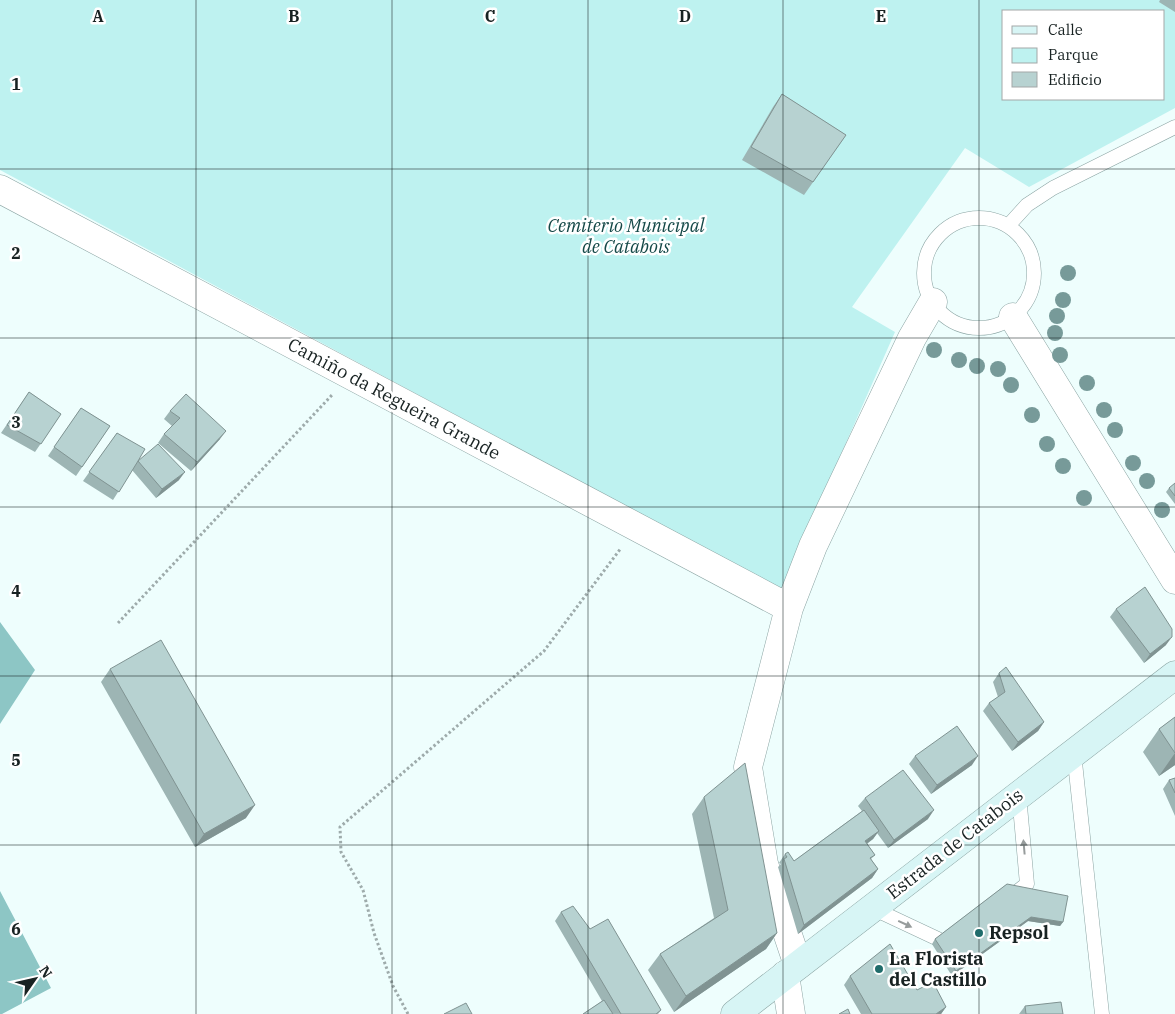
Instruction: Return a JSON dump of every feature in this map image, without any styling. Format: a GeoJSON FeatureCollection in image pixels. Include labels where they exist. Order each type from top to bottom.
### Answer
{"type":"FeatureCollection","features":[{"type":"Feature","properties":{"kind":"main road","name":"Estrada de Catabois"},"geometry":{"type":"LineString","coordinates":[[735,1014],[1175,675]]}},
{"type":"Feature","properties":{"kind":"street","name":"Camiño da Regueira Grande"},"geometry":{"type":"LineString","coordinates":[[0,189],[788,608]]}},
{"type":"Feature","properties":{"kind":"street"},"geometry":{"type":"LineString","coordinates":[[791,1014],[791,970],[764,864],[748,767],[788,608],[813,546],[912,338],[933,302]]}},
{"type":"Feature","properties":{"kind":"street"},"geometry":{"type":"LineString","coordinates":[[1013,316],[1175,580]]}},
{"type":"Feature","properties":{"kind":"lane"},"geometry":{"type":"LineString","coordinates":[[1008,226],[1027,204],[1053,188],[1175,127]]}},
{"type":"Feature","properties":{"kind":"lane"},"geometry":{"type":"LineString","coordinates":[[971,218],[990,219],[1008,226],[1021,238],[1033,259],[1034,278],[1030,294],[1013,316],[995,326],[980,328],[962,325],[946,316],[933,302],[925,284],[925,265],[929,250],[940,234],[952,224],[971,218]]}},
{"type":"Feature","properties":{"kind":"lane"},"geometry":{"type":"LineString","coordinates":[[1074,753],[1102,1014]]}},
{"type":"Feature","properties":{"kind":"lane"},"geometry":{"type":"LineString","coordinates":[[1018,891],[1027,884],[1020,795]]}},
{"type":"Feature","properties":{"kind":"lane"},"geometry":{"type":"LineString","coordinates":[[872,908],[938,939]]}},
{"type":"Feature","properties":{"kind":"path"},"geometry":{"type":"LineString","coordinates":[[118,623],[350,376]]}},
{"type":"Feature","properties":{"kind":"path"},"geometry":{"type":"LineString","coordinates":[[408,1014],[393,986],[374,933],[363,890],[341,852],[340,827],[544,651],[636,527]]}},
{"type":"Feature","properties":{"kind":"green space","name":"Cemiterio Municipal de Catabois"},"geometry":{"type":"Polygon","coordinates":[[[0,0],[1175,0],[1175,108],[1029,187],[965,148],[852,307],[895,332],[781,590],[0,170],[0,0]]]}},
{"type":"Feature","properties":{"kind":"shaded area"},"geometry":{"type":"Polygon","coordinates":[[[0,622],[35,670],[0,724],[0,622]]]}},
{"type":"Feature","properties":{"kind":"shaded area"},"geometry":{"type":"Polygon","coordinates":[[[0,891],[51,988],[2,1014],[0,1014],[0,891]]]}},
{"type":"Feature","properties":{"kind":"building"},"geometry":{"type":"Polygon","coordinates":[[[782,94],[846,135],[813,182],[751,147],[782,94]]]}},
{"type":"Feature","properties":{"kind":"building"},"geometry":{"type":"Polygon","coordinates":[[[29,392],[61,414],[41,444],[7,425],[29,392]]]}},
{"type":"Feature","properties":{"kind":"building"},"geometry":{"type":"Polygon","coordinates":[[[186,394],[226,431],[197,462],[164,434],[180,418],[170,411],[186,394]]]}},
{"type":"Feature","properties":{"kind":"building"},"geometry":{"type":"Polygon","coordinates":[[[81,408],[110,426],[82,467],[54,447],[81,408]]]}},
{"type":"Feature","properties":{"kind":"building"},"geometry":{"type":"Polygon","coordinates":[[[117,433],[145,449],[119,492],[89,472],[117,433]]]}},
{"type":"Feature","properties":{"kind":"building"},"geometry":{"type":"Polygon","coordinates":[[[158,444],[185,472],[162,489],[138,461],[158,444]]]}},
{"type":"Feature","properties":{"kind":"building"},"geometry":{"type":"Polygon","coordinates":[[[1175,483],[1175,496],[1169,488],[1175,483]]]}},
{"type":"Feature","properties":{"kind":"building"},"geometry":{"type":"Polygon","coordinates":[[[1145,587],[1172,629],[1172,637],[1150,654],[1116,609],[1145,587]]]}},
{"type":"Feature","properties":{"kind":"building"},"geometry":{"type":"Polygon","coordinates":[[[161,640],[255,805],[204,834],[110,669],[161,640]]]}},
{"type":"Feature","properties":{"kind":"building"},"geometry":{"type":"Polygon","coordinates":[[[1006,667],[1044,722],[1018,742],[989,703],[1005,692],[999,673],[1006,667]]]}},
{"type":"Feature","properties":{"kind":"building"},"geometry":{"type":"Polygon","coordinates":[[[1175,717],[1175,753],[1159,729],[1175,717]]]}},
{"type":"Feature","properties":{"kind":"building"},"geometry":{"type":"Polygon","coordinates":[[[957,726],[978,756],[937,785],[915,756],[957,726]]]}},
{"type":"Feature","properties":{"kind":"building"},"geometry":{"type":"Polygon","coordinates":[[[745,763],[777,933],[686,996],[660,954],[728,910],[704,797],[745,763]]]}},
{"type":"Feature","properties":{"kind":"building"},"geometry":{"type":"Polygon","coordinates":[[[903,770],[934,810],[894,840],[865,798],[903,770]]]}},
{"type":"Feature","properties":{"kind":"building"},"geometry":{"type":"Polygon","coordinates":[[[1175,778],[1175,793],[1169,780],[1175,778]]]}},
{"type":"Feature","properties":{"kind":"building"},"geometry":{"type":"Polygon","coordinates":[[[864,810],[879,831],[865,841],[875,855],[870,858],[878,869],[804,925],[784,859],[787,857],[785,854],[788,852],[794,861],[864,810]]]}},
{"type":"Feature","properties":{"kind":"building","name":"Repsol"},"geometry":{"type":"Polygon","coordinates":[[[1007,884],[1068,896],[1063,922],[1031,917],[956,971],[935,939],[1007,884]]]}},
{"type":"Feature","properties":{"kind":"building"},"geometry":{"type":"Polygon","coordinates":[[[573,906],[590,929],[608,919],[661,1010],[656,1014],[621,1014],[561,912],[573,906]]]}},
{"type":"Feature","properties":{"kind":"building","name":"La Florista del Castillo"},"geometry":{"type":"Polygon","coordinates":[[[890,944],[917,990],[933,982],[946,1007],[936,1014],[872,1014],[850,976],[890,944]]]}},
{"type":"Feature","properties":{"kind":"building"},"geometry":{"type":"Polygon","coordinates":[[[604,1000],[613,1014],[583,1014],[604,1000]]]}},
{"type":"Feature","properties":{"kind":"building"},"geometry":{"type":"Polygon","coordinates":[[[1061,1002],[1063,1014],[1026,1014],[1025,1006],[1061,1002]]]}},
{"type":"Feature","properties":{"kind":"building"},"geometry":{"type":"Polygon","coordinates":[[[466,1003],[472,1014],[444,1014],[466,1003]]]}},
{"type":"Feature","properties":{"kind":"building"},"geometry":{"type":"Polygon","coordinates":[[[848,1009],[850,1014],[839,1014],[848,1009]]]}},
{"type":"Feature","properties":{"kind":"place","name":"Repsol"},"geometry":{"type":"Point","coordinates":[979,933]}},
{"type":"Feature","properties":{"kind":"place","name":"La Florista del Castillo"},"geometry":{"type":"Point","coordinates":[879,969]}}]}
